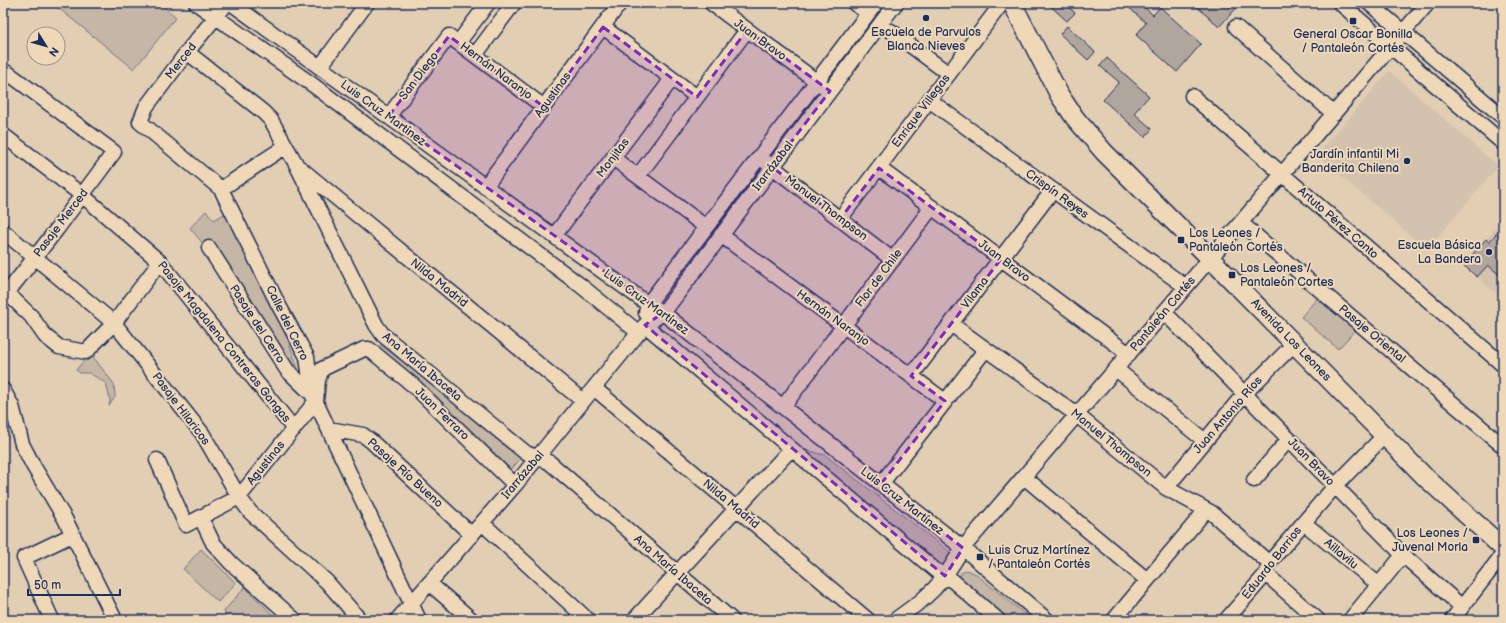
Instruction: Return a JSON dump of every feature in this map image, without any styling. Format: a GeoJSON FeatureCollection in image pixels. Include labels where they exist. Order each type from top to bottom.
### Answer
{"type":"FeatureCollection","features":[{"type":"Feature","properties":{"kind":"main road","name":"Avenida Los Leones"},"geometry":{"type":"LineString","coordinates":[[1012,3],[1060,96],[1075,118],[1104,152],[1211,258],[1384,436],[1450,501],[1503,548]]}},
{"type":"Feature","properties":{"kind":"street","name":"Luis Cruz Martínez"},"geometry":{"type":"LineString","coordinates":[[196,3],[313,85],[580,285],[642,329],[792,449],[935,570],[953,582],[998,620]]}},
{"type":"Feature","properties":{"kind":"street","name":"Merced"},"geometry":{"type":"LineString","coordinates":[[140,122],[146,107],[187,52],[227,3]]}},
{"type":"Feature","properties":{"kind":"street","name":"Luis Cruz Martínez"},"geometry":{"type":"LineString","coordinates":[[231,3],[246,7],[320,67],[388,117],[648,304],[663,312],[963,548],[1047,620]]}},
{"type":"Feature","properties":{"kind":"street"},"geometry":{"type":"LineString","coordinates":[[320,67],[367,3]]}},
{"type":"Feature","properties":{"kind":"street","name":"San Diego"},"geometry":{"type":"LineString","coordinates":[[388,117],[488,3]]}},
{"type":"Feature","properties":{"kind":"street"},"geometry":{"type":"LineString","coordinates":[[475,55],[514,3]]}},
{"type":"Feature","properties":{"kind":"street","name":"Agustinas"},"geometry":{"type":"LineString","coordinates":[[485,186],[620,3]]}},
{"type":"Feature","properties":{"kind":"street","name":"Juan Bravo"},"geometry":{"type":"LineString","coordinates":[[711,3],[830,91]]}},
{"type":"Feature","properties":{"kind":"street"},"geometry":{"type":"LineString","coordinates":[[854,3],[872,8]]}},
{"type":"Feature","properties":{"kind":"street","name":"Irarrázabal"},"geometry":{"type":"LineString","coordinates":[[397,620],[516,485],[642,329],[663,312],[896,3]]}},
{"type":"Feature","properties":{"kind":"street","name":"Enrique Villegas"},"geometry":{"type":"LineString","coordinates":[[840,219],[1002,3]]}},
{"type":"Feature","properties":{"kind":"street"},"geometry":{"type":"LineString","coordinates":[[1340,3],[1503,143]]}},
{"type":"Feature","properties":{"kind":"street"},"geometry":{"type":"LineString","coordinates":[[1370,3],[1503,117]]}},
{"type":"Feature","properties":{"kind":"street","name":"Pantaleón Cortés"},"geometry":{"type":"LineString","coordinates":[[895,620],[921,601],[945,576],[963,548],[1428,3]]}},
{"type":"Feature","properties":{"kind":"street","name":"Irarrázabal"},"geometry":{"type":"LineString","coordinates":[[642,329],[648,304],[872,8]]}},
{"type":"Feature","properties":{"kind":"street"},"geometry":{"type":"LineString","coordinates":[[603,27],[696,97]]}},
{"type":"Feature","properties":{"kind":"street"},"geometry":{"type":"LineString","coordinates":[[1236,27],[1334,114]]}},
{"type":"Feature","properties":{"kind":"street"},"geometry":{"type":"LineString","coordinates":[[638,176],[747,30]]}},
{"type":"Feature","properties":{"kind":"street"},"geometry":{"type":"LineString","coordinates":[[891,31],[949,74]]}},
{"type":"Feature","properties":{"kind":"street","name":"Hernán Naranjo"},"geometry":{"type":"LineString","coordinates":[[454,40],[544,107]]}},
{"type":"Feature","properties":{"kind":"street","name":"Ana María Ibaceta"},"geometry":{"type":"LineString","coordinates":[[187,52],[271,120],[296,164],[376,325],[383,335],[526,453],[550,462],[732,620]]}},
{"type":"Feature","properties":{"kind":"street","name":"Pasaje Merced"},"geometry":{"type":"LineString","coordinates":[[5,291],[35,257],[114,152],[8,73]]}},
{"type":"Feature","properties":{"kind":"street","name":"Monjitas"},"geometry":{"type":"LineString","coordinates":[[554,236],[672,79]]}},
{"type":"Feature","properties":{"kind":"street","name":"Artuto Pérez Canto"},"geometry":{"type":"LineString","coordinates":[[1192,96],[1503,365]]}},
{"type":"Feature","properties":{"kind":"street","name":"Crispín Reyes"},"geometry":{"type":"LineString","coordinates":[[929,100],[1186,288]]}},
{"type":"Feature","properties":{"kind":"street","name":"Calle del Cerro"},"geometry":{"type":"LineString","coordinates":[[140,122],[221,189],[278,304],[307,357],[314,397],[419,620]]}},
{"type":"Feature","properties":{"kind":"street","name":"Pasaje Magdalena Contreras Gangas"},"geometry":{"type":"LineString","coordinates":[[3,135],[82,195],[160,262],[294,429]]}},
{"type":"Feature","properties":{"kind":"street"},"geometry":{"type":"LineString","coordinates":[[221,189],[286,146]]}},
{"type":"Feature","properties":{"kind":"street","name":"Manuel Thompson"},"geometry":{"type":"LineString","coordinates":[[759,157],[893,260]]}},
{"type":"Feature","properties":{"kind":"street"},"geometry":{"type":"LineString","coordinates":[[613,158],[706,227]]}},
{"type":"Feature","properties":{"kind":"street","name":"Nilda Madrid"},"geometry":{"type":"LineString","coordinates":[[296,164],[583,401]]}},
{"type":"Feature","properties":{"kind":"street","name":"Juan Bravo"},"geometry":{"type":"LineString","coordinates":[[879,168],[1128,354]]}},
{"type":"Feature","properties":{"kind":"street","name":"Vilama"},"geometry":{"type":"LineString","coordinates":[[911,376],[1053,190]]}},
{"type":"Feature","properties":{"kind":"street","name":"Flor de Chile"},"geometry":{"type":"LineString","coordinates":[[783,407],[932,207]]}},
{"type":"Feature","properties":{"kind":"street","name":"Pasaje Oriental"},"geometry":{"type":"LineString","coordinates":[[1241,223],[1503,446]]}},
{"type":"Feature","properties":{"kind":"street","name":"Pasaje Hilaricos"},"geometry":{"type":"LineString","coordinates":[[3,231],[114,323],[202,433],[239,497],[250,512],[327,582],[360,620]]}},
{"type":"Feature","properties":{"kind":"street","name":"Hernán Naranjo"},"geometry":{"type":"LineString","coordinates":[[721,236],[945,401]]}},
{"type":"Feature","properties":{"kind":"street","name":"Pasaje del Cerro"},"geometry":{"type":"LineString","coordinates":[[209,248],[287,370],[314,397]]}},
{"type":"Feature","properties":{"kind":"street"},"geometry":{"type":"LineString","coordinates":[[5,291],[31,316],[44,336],[59,347],[86,352],[114,323],[160,262]]}},
{"type":"Feature","properties":{"kind":"street","name":"Juan Bravo"},"geometry":{"type":"LineString","coordinates":[[1164,312],[1403,556],[1462,607]]}},
{"type":"Feature","properties":{"kind":"street","name":"Manuel Thompson"},"geometry":{"type":"LineString","coordinates":[[951,324],[1077,415],[1166,488],[1218,517],[1318,620]]}},
{"type":"Feature","properties":{"kind":"street","name":"Juan Antonio Ríos"},"geometry":{"type":"LineString","coordinates":[[1166,488],[1244,394],[1294,344]]}},
{"type":"Feature","properties":{"kind":"street","name":"Juan Ferraro"},"geometry":{"type":"LineString","coordinates":[[314,397],[322,369],[364,348],[369,349],[414,386],[516,485]]}},
{"type":"Feature","properties":{"kind":"street"},"geometry":{"type":"LineString","coordinates":[[881,484],[986,349]]}},
{"type":"Feature","properties":{"kind":"street"},"geometry":{"type":"LineString","coordinates":[[1116,369],[1205,441]]}},
{"type":"Feature","properties":{"kind":"street","name":"Nilda Madrid"},"geometry":{"type":"LineString","coordinates":[[594,388],[868,620]]}},
{"type":"Feature","properties":{"kind":"street"},"geometry":{"type":"LineString","coordinates":[[3,390],[12,406],[22,444],[65,519],[115,620]]}},
{"type":"Feature","properties":{"kind":"street","name":"Agustinas"},"geometry":{"type":"LineString","coordinates":[[157,460],[186,525],[239,497],[294,429],[314,397]]}},
{"type":"Feature","properties":{"kind":"street","name":"Pasaje Río Bueno"},"geometry":{"type":"LineString","coordinates":[[329,429],[363,435],[371,440],[472,535]]}},
{"type":"Feature","properties":{"kind":"street","name":"Eduardo Barrios"},"geometry":{"type":"LineString","coordinates":[[1226,620],[1304,522],[1335,486],[1384,436]]}},
{"type":"Feature","properties":{"kind":"street"},"geometry":{"type":"LineString","coordinates":[[1254,480],[1289,439]]}},
{"type":"Feature","properties":{"kind":"street"},"geometry":{"type":"LineString","coordinates":[[634,620],[792,449]]}},
{"type":"Feature","properties":{"kind":"street"},"geometry":{"type":"LineString","coordinates":[[1024,477],[1148,580]]}},
{"type":"Feature","properties":{"kind":"street"},"geometry":{"type":"LineString","coordinates":[[1114,620],[1206,510]]}},
{"type":"Feature","properties":{"kind":"street"},"geometry":{"type":"LineString","coordinates":[[201,518],[213,544],[231,563],[295,620]]}},
{"type":"Feature","properties":{"kind":"street","name":"Aillavilu"},"geometry":{"type":"LineString","coordinates":[[1304,522],[1378,585]]}},
{"type":"Feature","properties":{"kind":"street"},"geometry":{"type":"LineString","coordinates":[[482,523],[588,620]]}},
{"type":"Feature","properties":{"kind":"street"},"geometry":{"type":"LineString","coordinates":[[52,620],[24,558],[72,535]]}},
{"type":"Feature","properties":{"kind":"street"},"geometry":{"type":"LineString","coordinates":[[1452,620],[1503,554]]}},
{"type":"Feature","properties":{"kind":"street"},"geometry":{"type":"LineString","coordinates":[[1350,620],[1403,556]]}},
{"type":"Feature","properties":{"kind":"street"},"geometry":{"type":"LineString","coordinates":[[429,583],[472,620]]}},
{"type":"Feature","properties":{"kind":"highlighted area"},"geometry":{"type":"Polygon","coordinates":[[[603,27],[697,97],[747,30],[830,91],[772,167],[840,219],[879,168],[1001,259],[911,376],[945,401],[881,484],[963,548],[945,576],[645,325],[663,313],[388,117],[449,36],[544,107],[603,27]]]}},
{"type":"Feature","properties":{"kind":"shaded area"},"geometry":{"type":"Polygon","coordinates":[[[52,3],[159,3],[176,17],[134,69],[52,3]]]}},
{"type":"Feature","properties":{"kind":"shaded area","name":"Jardín infantil Mi Banderita Chilena"},"geometry":{"type":"Polygon","coordinates":[[[1389,71],[1498,166],[1427,250],[1317,155],[1389,71]]]}},
{"type":"Feature","properties":{"kind":"shaded area"},"geometry":{"type":"Polygon","coordinates":[[[206,211],[214,220],[226,213],[288,340],[299,371],[288,359],[190,228],[206,211]]]}},
{"type":"Feature","properties":{"kind":"shaded area","name":"Escuela Básica La Bandera"},"geometry":{"type":"Polygon","coordinates":[[[1503,220],[1503,299],[1463,265],[1503,220]]]}},
{"type":"Feature","properties":{"kind":"shaded area"},"geometry":{"type":"Polygon","coordinates":[[[1320,295],[1357,328],[1338,349],[1301,317],[1320,295]]]}},
{"type":"Feature","properties":{"kind":"shaded area"},"geometry":{"type":"Polygon","coordinates":[[[381,345],[485,426],[521,458],[510,471],[379,348],[381,345]]]}},
{"type":"Feature","properties":{"kind":"shaded area"},"geometry":{"type":"Polygon","coordinates":[[[90,353],[114,384],[115,397],[109,406],[110,400],[106,383],[89,373],[80,373],[76,370],[90,353]]]}},
{"type":"Feature","properties":{"kind":"shaded area"},"geometry":{"type":"Polygon","coordinates":[[[803,449],[825,455],[950,552],[952,558],[948,568],[941,567],[803,449]]]}},
{"type":"Feature","properties":{"kind":"shaded area"},"geometry":{"type":"Polygon","coordinates":[[[201,549],[236,583],[218,602],[183,569],[201,549]]]}},
{"type":"Feature","properties":{"kind":"shaded area"},"geometry":{"type":"Polygon","coordinates":[[[966,570],[976,574],[1032,620],[1007,620],[959,579],[961,573],[966,570]]]}},
{"type":"Feature","properties":{"kind":"shaded area"},"geometry":{"type":"Polygon","coordinates":[[[245,587],[278,620],[228,620],[224,611],[245,587]]]}},
{"type":"Feature","properties":{"kind":"building"},"geometry":{"type":"Polygon","coordinates":[[[1047,3],[1064,3],[1075,13],[1067,21],[1047,3]]]}},
{"type":"Feature","properties":{"kind":"building"},"geometry":{"type":"Polygon","coordinates":[[[1124,3],[1140,3],[1153,15],[1160,7],[1201,44],[1177,72],[1136,35],[1146,23],[1124,3]]]}},
{"type":"Feature","properties":{"kind":"building"},"geometry":{"type":"Polygon","coordinates":[[[1193,3],[1241,3],[1219,27],[1193,3]]]}},
{"type":"Feature","properties":{"kind":"building"},"geometry":{"type":"Polygon","coordinates":[[[1067,26],[1095,52],[1088,60],[1060,34],[1067,26]]]}},
{"type":"Feature","properties":{"kind":"building"},"geometry":{"type":"Polygon","coordinates":[[[1107,58],[1149,96],[1134,113],[1152,129],[1145,137],[1103,100],[1119,82],[1100,66],[1107,58]]]}},
{"type":"Feature","properties":{"kind":"building","name":"Escuela Básica La Bandera"},"geometry":{"type":"Polygon","coordinates":[[[1503,226],[1503,278],[1488,265],[1477,277],[1463,265],[1486,239],[1489,242],[1503,226]]]}},
{"type":"Feature","properties":{"kind":"place","name":"Escuela de Parvulos Blanca Nieves"},"geometry":{"type":"Point","coordinates":[926,18]}},
{"type":"Feature","properties":{"kind":"place","name":"General Oscar Bonilla / Pantaleón Cortés"},"geometry":{"type":"Point","coordinates":[1353,21]}},
{"type":"Feature","properties":{"kind":"place","name":"Jardín infantil Mi Banderita Chilena"},"geometry":{"type":"Point","coordinates":[1407,161]}},
{"type":"Feature","properties":{"kind":"place","name":"Los Leones / Pantaleón Cortés"},"geometry":{"type":"Point","coordinates":[1181,240]}},
{"type":"Feature","properties":{"kind":"place","name":"Escuela Básica La Bandera"},"geometry":{"type":"Point","coordinates":[1489,252]}},
{"type":"Feature","properties":{"kind":"place","name":"Los Leones / Pantaleón Cortes"},"geometry":{"type":"Point","coordinates":[1232,275]}},
{"type":"Feature","properties":{"kind":"place","name":"Los Leones / Juvenal Morla"},"geometry":{"type":"Point","coordinates":[1476,540]}},
{"type":"Feature","properties":{"kind":"place","name":"Luis Cruz Martínez / Pantaleón Cortés"},"geometry":{"type":"Point","coordinates":[980,557]}}]}
